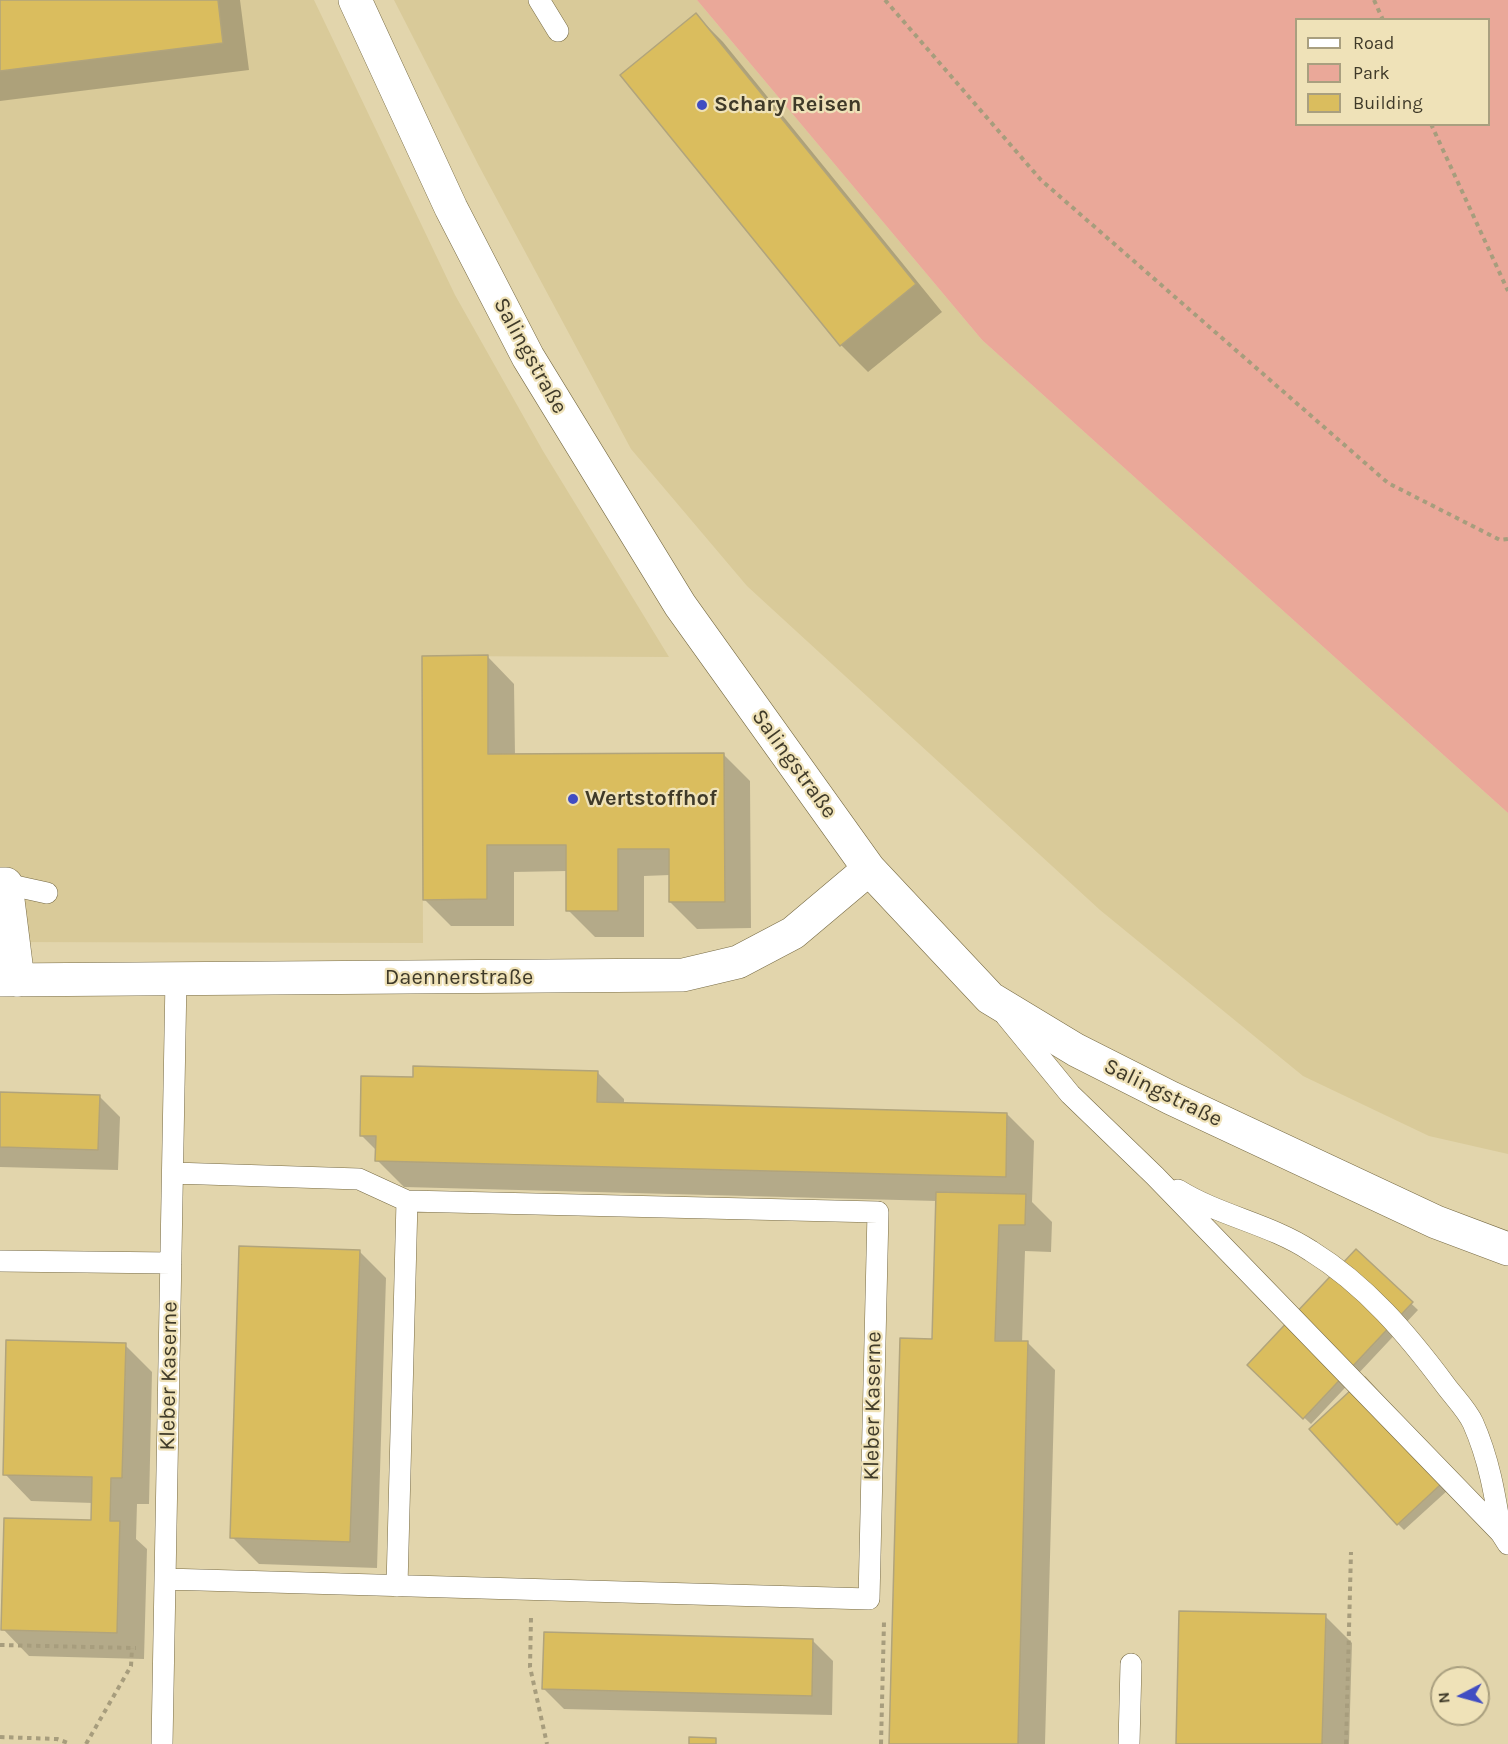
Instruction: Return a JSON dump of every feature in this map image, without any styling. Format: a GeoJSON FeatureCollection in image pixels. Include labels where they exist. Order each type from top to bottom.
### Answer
{"type":"FeatureCollection","features":[{"type":"Feature","properties":{"kind":"street","name":"Salingstraße"},"geometry":{"type":"LineString","coordinates":[[355,0],[451,208],[528,357],[680,605],[869,868],[990,998],[1076,1050],[1171,1098],[1436,1222],[1508,1249]]}},
{"type":"Feature","properties":{"kind":"street","name":"Daennerstraße"},"geometry":{"type":"LineString","coordinates":[[3,884],[9,980],[682,975],[738,962],[794,933],[869,868]]}},
{"type":"Feature","properties":{"kind":"lane"},"geometry":{"type":"LineString","coordinates":[[539,0],[558,31]]}},
{"type":"Feature","properties":{"kind":"lane"},"geometry":{"type":"LineString","coordinates":[[3,884],[47,893]]}},
{"type":"Feature","properties":{"kind":"lane","name":"Kleber Kaserne"},"geometry":{"type":"LineString","coordinates":[[162,1744],[176,979]]}},
{"type":"Feature","properties":{"kind":"lane"},"geometry":{"type":"LineString","coordinates":[[990,998],[1070,1094],[1155,1176],[1505,1539]]}},
{"type":"Feature","properties":{"kind":"lane","name":"Kleber Kaserne"},"geometry":{"type":"LineString","coordinates":[[173,1173],[359,1179],[407,1200],[878,1212],[869,1599]]}},
{"type":"Feature","properties":{"kind":"lane"},"geometry":{"type":"LineString","coordinates":[[1155,1176],[1202,1204],[1264,1228],[1311,1250],[1372,1298],[1425,1358],[1472,1420],[1491,1470],[1505,1539]]}},
{"type":"Feature","properties":{"kind":"lane"},"geometry":{"type":"LineString","coordinates":[[398,1586],[407,1200]]}},
{"type":"Feature","properties":{"kind":"lane"},"geometry":{"type":"LineString","coordinates":[[0,1261],[171,1263]]}},
{"type":"Feature","properties":{"kind":"lane"},"geometry":{"type":"LineString","coordinates":[[165,1579],[869,1599]]}},
{"type":"Feature","properties":{"kind":"lane"},"geometry":{"type":"LineString","coordinates":[[1129,1744],[1131,1664]]}},
{"type":"Feature","properties":{"kind":"path"},"geometry":{"type":"LineString","coordinates":[[885,0],[1041,180],[1388,483],[1500,540],[1508,539]]}},
{"type":"Feature","properties":{"kind":"path"},"geometry":{"type":"LineString","coordinates":[[1374,0],[1382,18]]}},
{"type":"Feature","properties":{"kind":"path"},"geometry":{"type":"LineString","coordinates":[[1432,126],[1508,291]]}},
{"type":"Feature","properties":{"kind":"path"},"geometry":{"type":"LineString","coordinates":[[1346,1744],[1351,1552]]}},
{"type":"Feature","properties":{"kind":"path"},"geometry":{"type":"LineString","coordinates":[[532,1590],[530,1667],[548,1744]]}},
{"type":"Feature","properties":{"kind":"path"},"geometry":{"type":"LineString","coordinates":[[869,1599],[884,1608],[881,1744]]}},
{"type":"Feature","properties":{"kind":"path"},"geometry":{"type":"LineString","coordinates":[[0,1645],[132,1647],[163,1654]]}},
{"type":"Feature","properties":{"kind":"path"},"geometry":{"type":"LineString","coordinates":[[86,1744],[131,1666],[132,1647]]}},
{"type":"Feature","properties":{"kind":"path"},"geometry":{"type":"LineString","coordinates":[[0,1737],[57,1739],[71,1744]]}},
{"type":"Feature","properties":{"kind":"shaded area"},"geometry":{"type":"Polygon","coordinates":[[[0,0],[314,0],[455,295],[543,451],[669,657],[422,656],[423,943],[0,942],[0,0]]]}},
{"type":"Feature","properties":{"kind":"shaded area"},"geometry":{"type":"Polygon","coordinates":[[[394,0],[697,0],[982,340],[1508,813],[1508,1154],[1429,1136],[1303,1076],[1100,910],[747,586],[631,449],[479,166],[394,0]]]}},
{"type":"Feature","properties":{"kind":"green space"},"geometry":{"type":"Polygon","coordinates":[[[697,0],[1508,0],[1508,813],[982,340],[697,0]]]}},
{"type":"Feature","properties":{"kind":"building"},"geometry":{"type":"Polygon","coordinates":[[[0,0],[218,0],[223,43],[0,71],[0,0]]]}},
{"type":"Feature","properties":{"kind":"building"},"geometry":{"type":"Polygon","coordinates":[[[696,13],[916,284],[840,346],[620,75],[696,13]]]}},
{"type":"Feature","properties":{"kind":"building","name":"Wertstoffhof"},"geometry":{"type":"Polygon","coordinates":[[[488,655],[488,754],[724,753],[725,902],[669,902],[669,849],[618,849],[618,911],[566,911],[566,845],[487,845],[487,899],[423,900],[422,656],[488,655]]]}},
{"type":"Feature","properties":{"kind":"building"},"geometry":{"type":"Polygon","coordinates":[[[413,1066],[598,1071],[597,1102],[1007,1113],[1006,1177],[375,1161],[376,1136],[360,1136],[361,1076],[413,1077],[413,1066]]]}},
{"type":"Feature","properties":{"kind":"building"},"geometry":{"type":"Polygon","coordinates":[[[0,1092],[100,1095],[98,1150],[0,1147],[0,1092]]]}},
{"type":"Feature","properties":{"kind":"building"},"geometry":{"type":"Polygon","coordinates":[[[936,1192],[1026,1194],[1025,1225],[999,1225],[995,1341],[1028,1341],[1018,1744],[889,1744],[900,1338],[932,1339],[936,1192]]]}},
{"type":"Feature","properties":{"kind":"building"},"geometry":{"type":"Polygon","coordinates":[[[239,1246],[360,1250],[350,1542],[230,1538],[239,1246]]]}},
{"type":"Feature","properties":{"kind":"building"},"geometry":{"type":"Polygon","coordinates":[[[1356,1249],[1413,1302],[1303,1419],[1247,1365],[1356,1249]]]}},
{"type":"Feature","properties":{"kind":"building"},"geometry":{"type":"Polygon","coordinates":[[[6,1340],[126,1343],[122,1478],[111,1478],[110,1521],[120,1521],[117,1633],[1,1630],[4,1518],[91,1520],[92,1477],[3,1475],[6,1340]]]}},
{"type":"Feature","properties":{"kind":"building"},"geometry":{"type":"Polygon","coordinates":[[[1365,1377],[1453,1473],[1397,1525],[1309,1429],[1365,1377]]]}},
{"type":"Feature","properties":{"kind":"building"},"geometry":{"type":"Polygon","coordinates":[[[1179,1611],[1326,1614],[1322,1744],[1176,1744],[1179,1611]]]}},
{"type":"Feature","properties":{"kind":"building"},"geometry":{"type":"Polygon","coordinates":[[[544,1632],[813,1639],[812,1696],[542,1689],[544,1632]]]}},
{"type":"Feature","properties":{"kind":"building"},"geometry":{"type":"Polygon","coordinates":[[[689,1737],[716,1738],[716,1744],[689,1744],[689,1737]]]}},
{"type":"Feature","properties":{"kind":"place","name":"Schary Reisen"},"geometry":{"type":"Point","coordinates":[702,105]}},
{"type":"Feature","properties":{"kind":"place","name":"Wertstoffhof"},"geometry":{"type":"Point","coordinates":[573,799]}}]}
